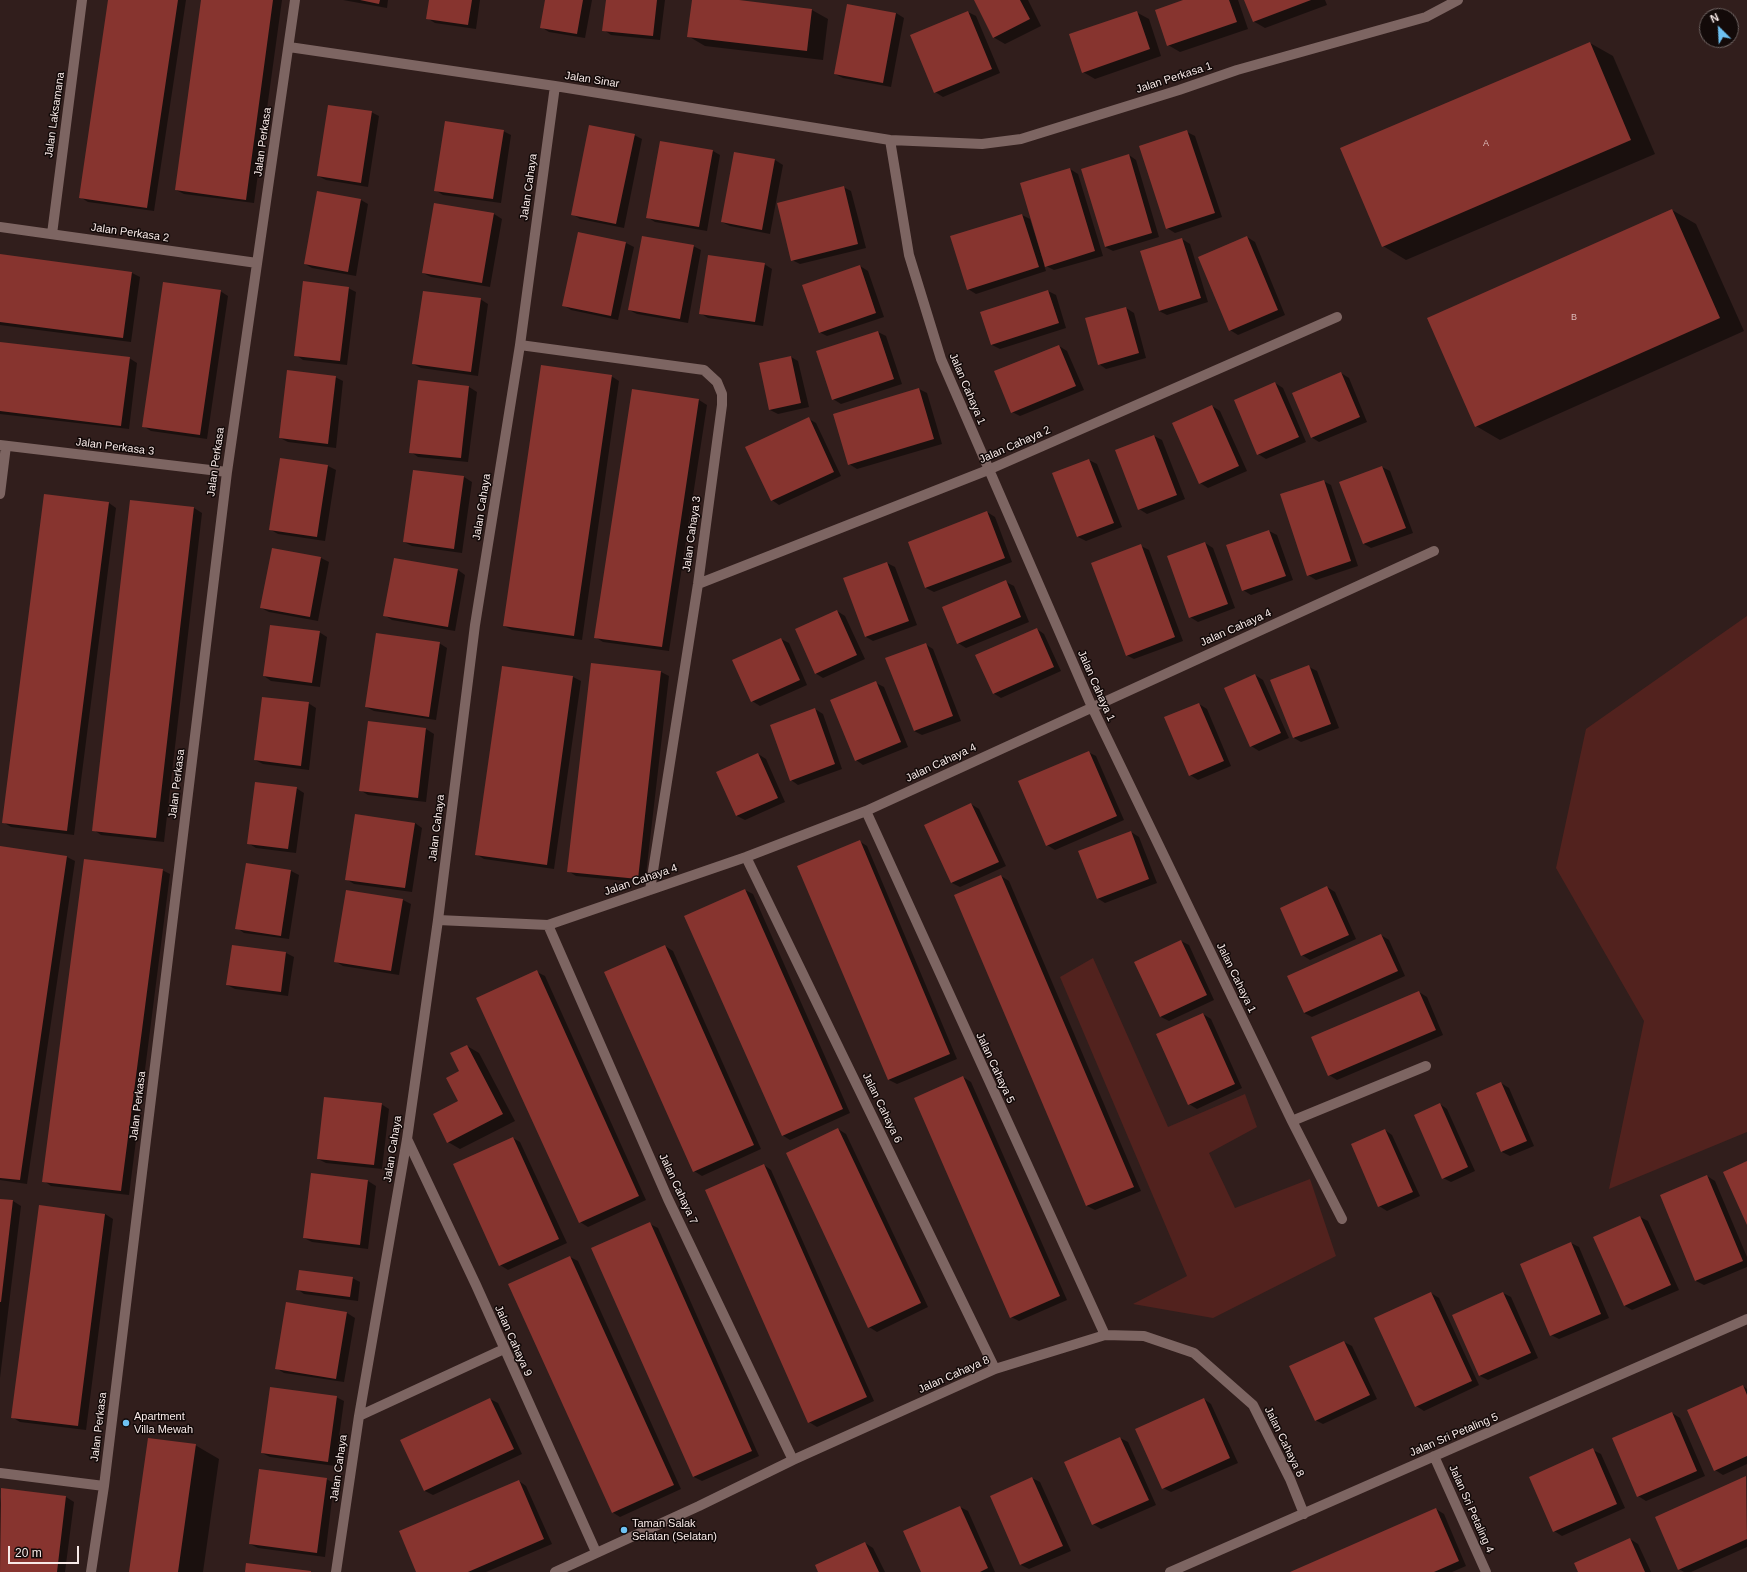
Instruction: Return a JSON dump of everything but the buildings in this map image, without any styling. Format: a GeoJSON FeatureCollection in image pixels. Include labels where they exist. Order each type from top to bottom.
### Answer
{"type":"FeatureCollection","features":[{"type":"Feature","properties":{"kind":"street","name":"Jalan Laksamana"},"geometry":{"type":"LineString","coordinates":[[52,234],[82,0]]}},
{"type":"Feature","properties":{"kind":"street","name":"Jalan Perkasa"},"geometry":{"type":"LineString","coordinates":[[91,1572],[104,1486],[227,472],[295,0]]}},
{"type":"Feature","properties":{"kind":"street","name":"Jalan Perkasa 1"},"geometry":{"type":"LineString","coordinates":[[890,140],[982,144],[1021,139],[1179,90],[1237,70],[1426,16],[1458,0]]}},
{"type":"Feature","properties":{"kind":"street","name":"Jalan Sinar"},"geometry":{"type":"LineString","coordinates":[[288,47],[555,86],[890,140]]}},
{"type":"Feature","properties":{"kind":"street","name":"Jalan Cahaya"},"geometry":{"type":"LineString","coordinates":[[336,1572],[359,1416],[407,1139],[438,920],[475,625],[520,345],[555,86]]}},
{"type":"Feature","properties":{"kind":"street","name":"Jalan Cahaya 1"},"geometry":{"type":"LineString","coordinates":[[890,140],[909,255],[941,359],[1092,707],[1292,1121],[1342,1219]]}},
{"type":"Feature","properties":{"kind":"street","name":"Jalan Perkasa 2"},"geometry":{"type":"LineString","coordinates":[[0,227],[257,263]]}},
{"type":"Feature","properties":{"kind":"street","name":"Jalan Cahaya 2"},"geometry":{"type":"LineString","coordinates":[[698,584],[988,470],[1337,317]]}},
{"type":"Feature","properties":{"kind":"street","name":"Jalan Cahaya 3"},"geometry":{"type":"LineString","coordinates":[[520,345],[704,370],[717,382],[722,394],[722,405],[698,584],[650,890]]}},
{"type":"Feature","properties":{"kind":"street","name":"Jalan Perkasa 3"},"geometry":{"type":"LineString","coordinates":[[3,446],[227,472]]}},
{"type":"Feature","properties":{"kind":"street"},"geometry":{"type":"LineString","coordinates":[[0,494],[3,446]]}},
{"type":"Feature","properties":{"kind":"street","name":"Jalan Cahaya 4"},"geometry":{"type":"LineString","coordinates":[[438,920],[548,925],[746,857],[866,811],[1434,551]]}},
{"type":"Feature","properties":{"kind":"street","name":"Jalan Cahaya 5"},"geometry":{"type":"LineString","coordinates":[[866,811],[1105,1335]]}},
{"type":"Feature","properties":{"kind":"street","name":"Jalan Cahaya 6"},"geometry":{"type":"LineString","coordinates":[[746,857],[995,1369]]}},
{"type":"Feature","properties":{"kind":"street","name":"Jalan Cahaya 7"},"geometry":{"type":"LineString","coordinates":[[548,925],[668,1199],[793,1460]]}},
{"type":"Feature","properties":{"kind":"street"},"geometry":{"type":"LineString","coordinates":[[1292,1121],[1426,1066]]}},
{"type":"Feature","properties":{"kind":"street","name":"Jalan Cahaya 9"},"geometry":{"type":"LineString","coordinates":[[407,1139],[596,1552]]}},
{"type":"Feature","properties":{"kind":"street","name":"Jalan Sri Petaling 5"},"geometry":{"type":"LineString","coordinates":[[1170,1572],[1747,1319]]}},
{"type":"Feature","properties":{"kind":"street","name":"Jalan Cahaya 8"},"geometry":{"type":"LineString","coordinates":[[555,1572],[596,1552],[700,1506],[793,1460],[995,1369],[1105,1335],[1144,1336],[1194,1353],[1253,1405],[1290,1479],[1304,1514]]}},
{"type":"Feature","properties":{"kind":"street"},"geometry":{"type":"LineString","coordinates":[[359,1416],[504,1349]]}},
{"type":"Feature","properties":{"kind":"street","name":"Jalan Sri Petaling 4"},"geometry":{"type":"LineString","coordinates":[[1434,1456],[1486,1572]]}},
{"type":"Feature","properties":{"kind":"street"},"geometry":{"type":"LineString","coordinates":[[0,1473],[104,1486]]}},
{"type":"Feature","properties":{"kind":"shaded area"},"geometry":{"type":"Polygon","coordinates":[[[1747,616],[1747,1132],[1609,1189],[1644,1021],[1556,868],[1586,729],[1747,616]]]}},
{"type":"Feature","properties":{"kind":"shaded area"},"geometry":{"type":"Polygon","coordinates":[[[1093,958],[1168,1127],[1245,1094],[1257,1127],[1209,1153],[1235,1208],[1310,1179],[1336,1256],[1213,1318],[1133,1304],[1187,1276],[1060,977],[1093,958]]]}},
{"type":"Feature","properties":{"kind":"place","name":"Apartment Villa Mewah"},"geometry":{"type":"Point","coordinates":[126,1423]}},
{"type":"Feature","properties":{"kind":"place","name":"Taman Salak Selatan (Selatan)"},"geometry":{"type":"Point","coordinates":[624,1530]}}]}
